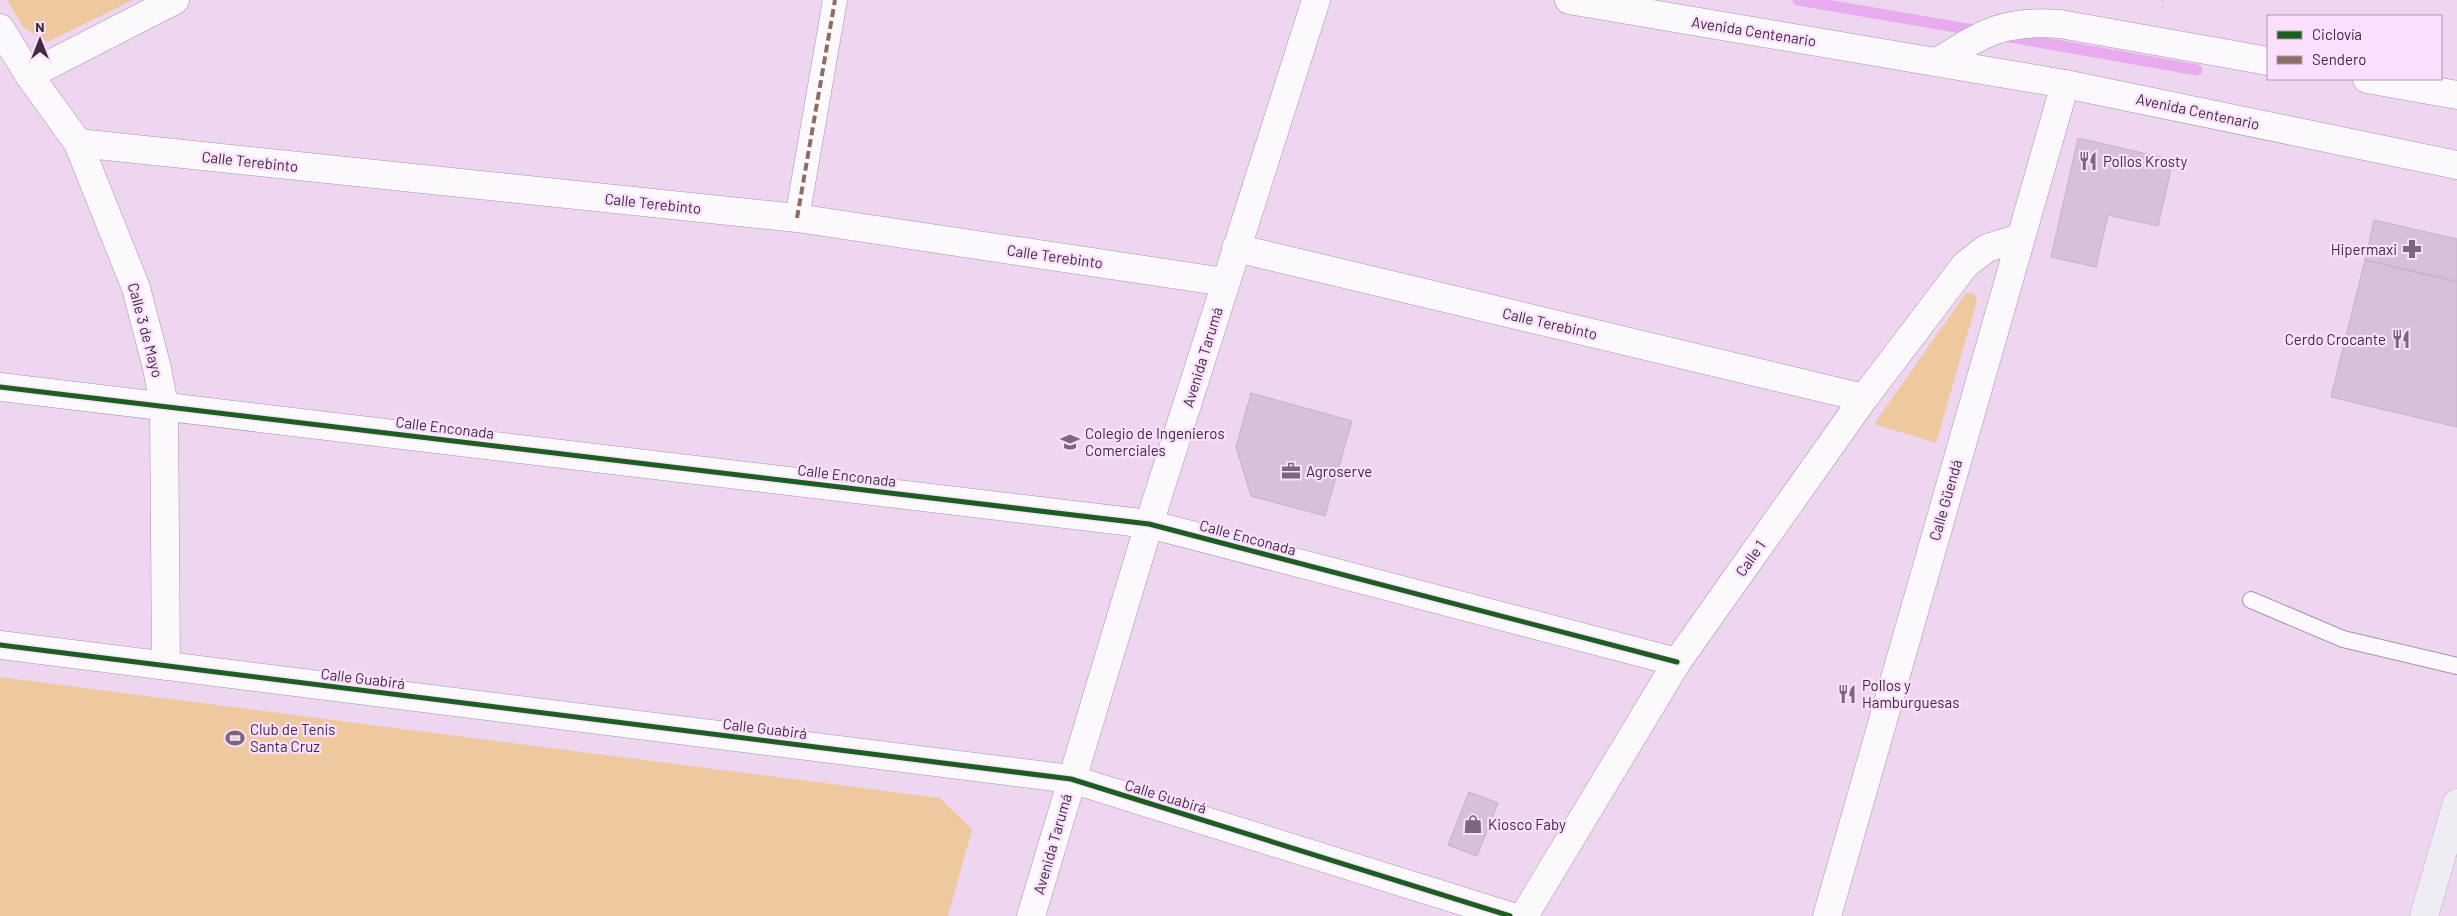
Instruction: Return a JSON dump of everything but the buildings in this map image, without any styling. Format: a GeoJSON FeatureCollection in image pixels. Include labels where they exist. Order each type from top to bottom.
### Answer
{"type":"FeatureCollection","features":[{"type":"Feature","properties":{"kind":"main road"},"geometry":{"type":"LineString","coordinates":[[2424,916],[2457,803]]}},
{"type":"Feature","properties":{"kind":"street"},"geometry":{"type":"LineString","coordinates":[[29,75],[175,0]]}},
{"type":"Feature","properties":{"kind":"street"},"geometry":{"type":"LineString","coordinates":[[797,218],[835,0]]}},
{"type":"Feature","properties":{"kind":"street","name":"Avenida Tarumá"},"geometry":{"type":"LineString","coordinates":[[1031,916],[1149,524],[1316,0]]}},
{"type":"Feature","properties":{"kind":"street","name":"Avenida Centenario"},"geometry":{"type":"LineString","coordinates":[[1569,0],[1939,61],[2064,84],[2457,165]]}},
{"type":"Feature","properties":{"kind":"street"},"geometry":{"type":"LineString","coordinates":[[1939,61],[1968,43],[2001,27],[2031,22],[2060,24],[2267,61]]}},
{"type":"Feature","properties":{"kind":"street","name":"Calle 3 de Mayo"},"geometry":{"type":"LineString","coordinates":[[0,28],[29,75],[78,143],[136,288],[157,368],[164,405],[166,666]]}},
{"type":"Feature","properties":{"kind":"street"},"geometry":{"type":"LineString","coordinates":[[2373,80],[2457,95]]}},
{"type":"Feature","properties":{"kind":"street","name":"Calle Güendá"},"geometry":{"type":"LineString","coordinates":[[1827,916],[2018,238],[2064,84]]}},
{"type":"Feature","properties":{"kind":"street","name":"Calle Terebinto"},"geometry":{"type":"LineString","coordinates":[[78,143],[797,218],[1225,282]]}},
{"type":"Feature","properties":{"kind":"street","name":"Calle 1"},"geometry":{"type":"LineString","coordinates":[[1524,916],[1677,662],[1864,398],[1965,265],[1987,248],[2018,238]]}},
{"type":"Feature","properties":{"kind":"street","name":"Calle Terebinto"},"geometry":{"type":"LineString","coordinates":[[1236,248],[1864,398]]}},
{"type":"Feature","properties":{"kind":"street","name":"Calle Enconada"},"geometry":{"type":"LineString","coordinates":[[0,387],[164,405],[1149,524],[1677,662]]}},
{"type":"Feature","properties":{"kind":"street","name":"Calle Guabirá"},"geometry":{"type":"LineString","coordinates":[[0,645],[1072,779],[1465,909],[1510,916]]}},
{"type":"Feature","properties":{"kind":"lane"},"geometry":{"type":"LineString","coordinates":[[2251,600],[2304,621],[2342,639],[2457,666]]}},
{"type":"Feature","properties":{"kind":"shaded area"},"geometry":{"type":"Polygon","coordinates":[[[7,0],[133,0],[47,42],[23,27],[7,0]]]}},
{"type":"Feature","properties":{"kind":"shaded area"},"geometry":{"type":"Polygon","coordinates":[[[1966,293],[1974,293],[1977,301],[1936,443],[1874,424],[1966,293]]]}},
{"type":"Feature","properties":{"kind":"shaded area","name":"Club de Tenis Santa Cruz"},"geometry":{"type":"Polygon","coordinates":[[[0,677],[940,798],[972,829],[948,916],[0,916],[0,677]]]}},
{"type":"Feature","properties":{"kind":"waterway"},"geometry":{"type":"LineString","coordinates":[[1798,0],[1979,31]]}},
{"type":"Feature","properties":{"kind":"waterway"},"geometry":{"type":"LineString","coordinates":[[2004,36],[2197,70]]}},
{"type":"Feature","properties":{"kind":"marked path"},"geometry":{"type":"LineString","coordinates":[[797,218],[835,0]]}},
{"type":"Feature","properties":{"kind":"cycle path"},"geometry":{"type":"LineString","coordinates":[[0,387],[1149,524],[1677,662]]}},
{"type":"Feature","properties":{"kind":"cycle path"},"geometry":{"type":"LineString","coordinates":[[0,645],[1071,779],[1510,916]]}},
{"type":"Feature","properties":{"kind":"place","name":"Pollos Krosty"},"geometry":{"type":"Point","coordinates":[2088,161]}},
{"type":"Feature","properties":{"kind":"place","name":"Hipermaxi"},"geometry":{"type":"Point","coordinates":[2412,249]}},
{"type":"Feature","properties":{"kind":"place","name":"Cerdo Crocante"},"geometry":{"type":"Point","coordinates":[2401,339]}},
{"type":"Feature","properties":{"kind":"place","name":"Colegio de Ingenieros Comerciales"},"geometry":{"type":"Point","coordinates":[1070,442]}},
{"type":"Feature","properties":{"kind":"place","name":"Agroserve"},"geometry":{"type":"Point","coordinates":[1291,471]}},
{"type":"Feature","properties":{"kind":"place","name":"Pollos y Hamburguesas"},"geometry":{"type":"Point","coordinates":[1847,694]}},
{"type":"Feature","properties":{"kind":"place","name":"Club de Tenis Santa Cruz"},"geometry":{"type":"Point","coordinates":[235,738]}},
{"type":"Feature","properties":{"kind":"place","name":"Kiosco Faby"},"geometry":{"type":"Point","coordinates":[1473,824]}}]}
